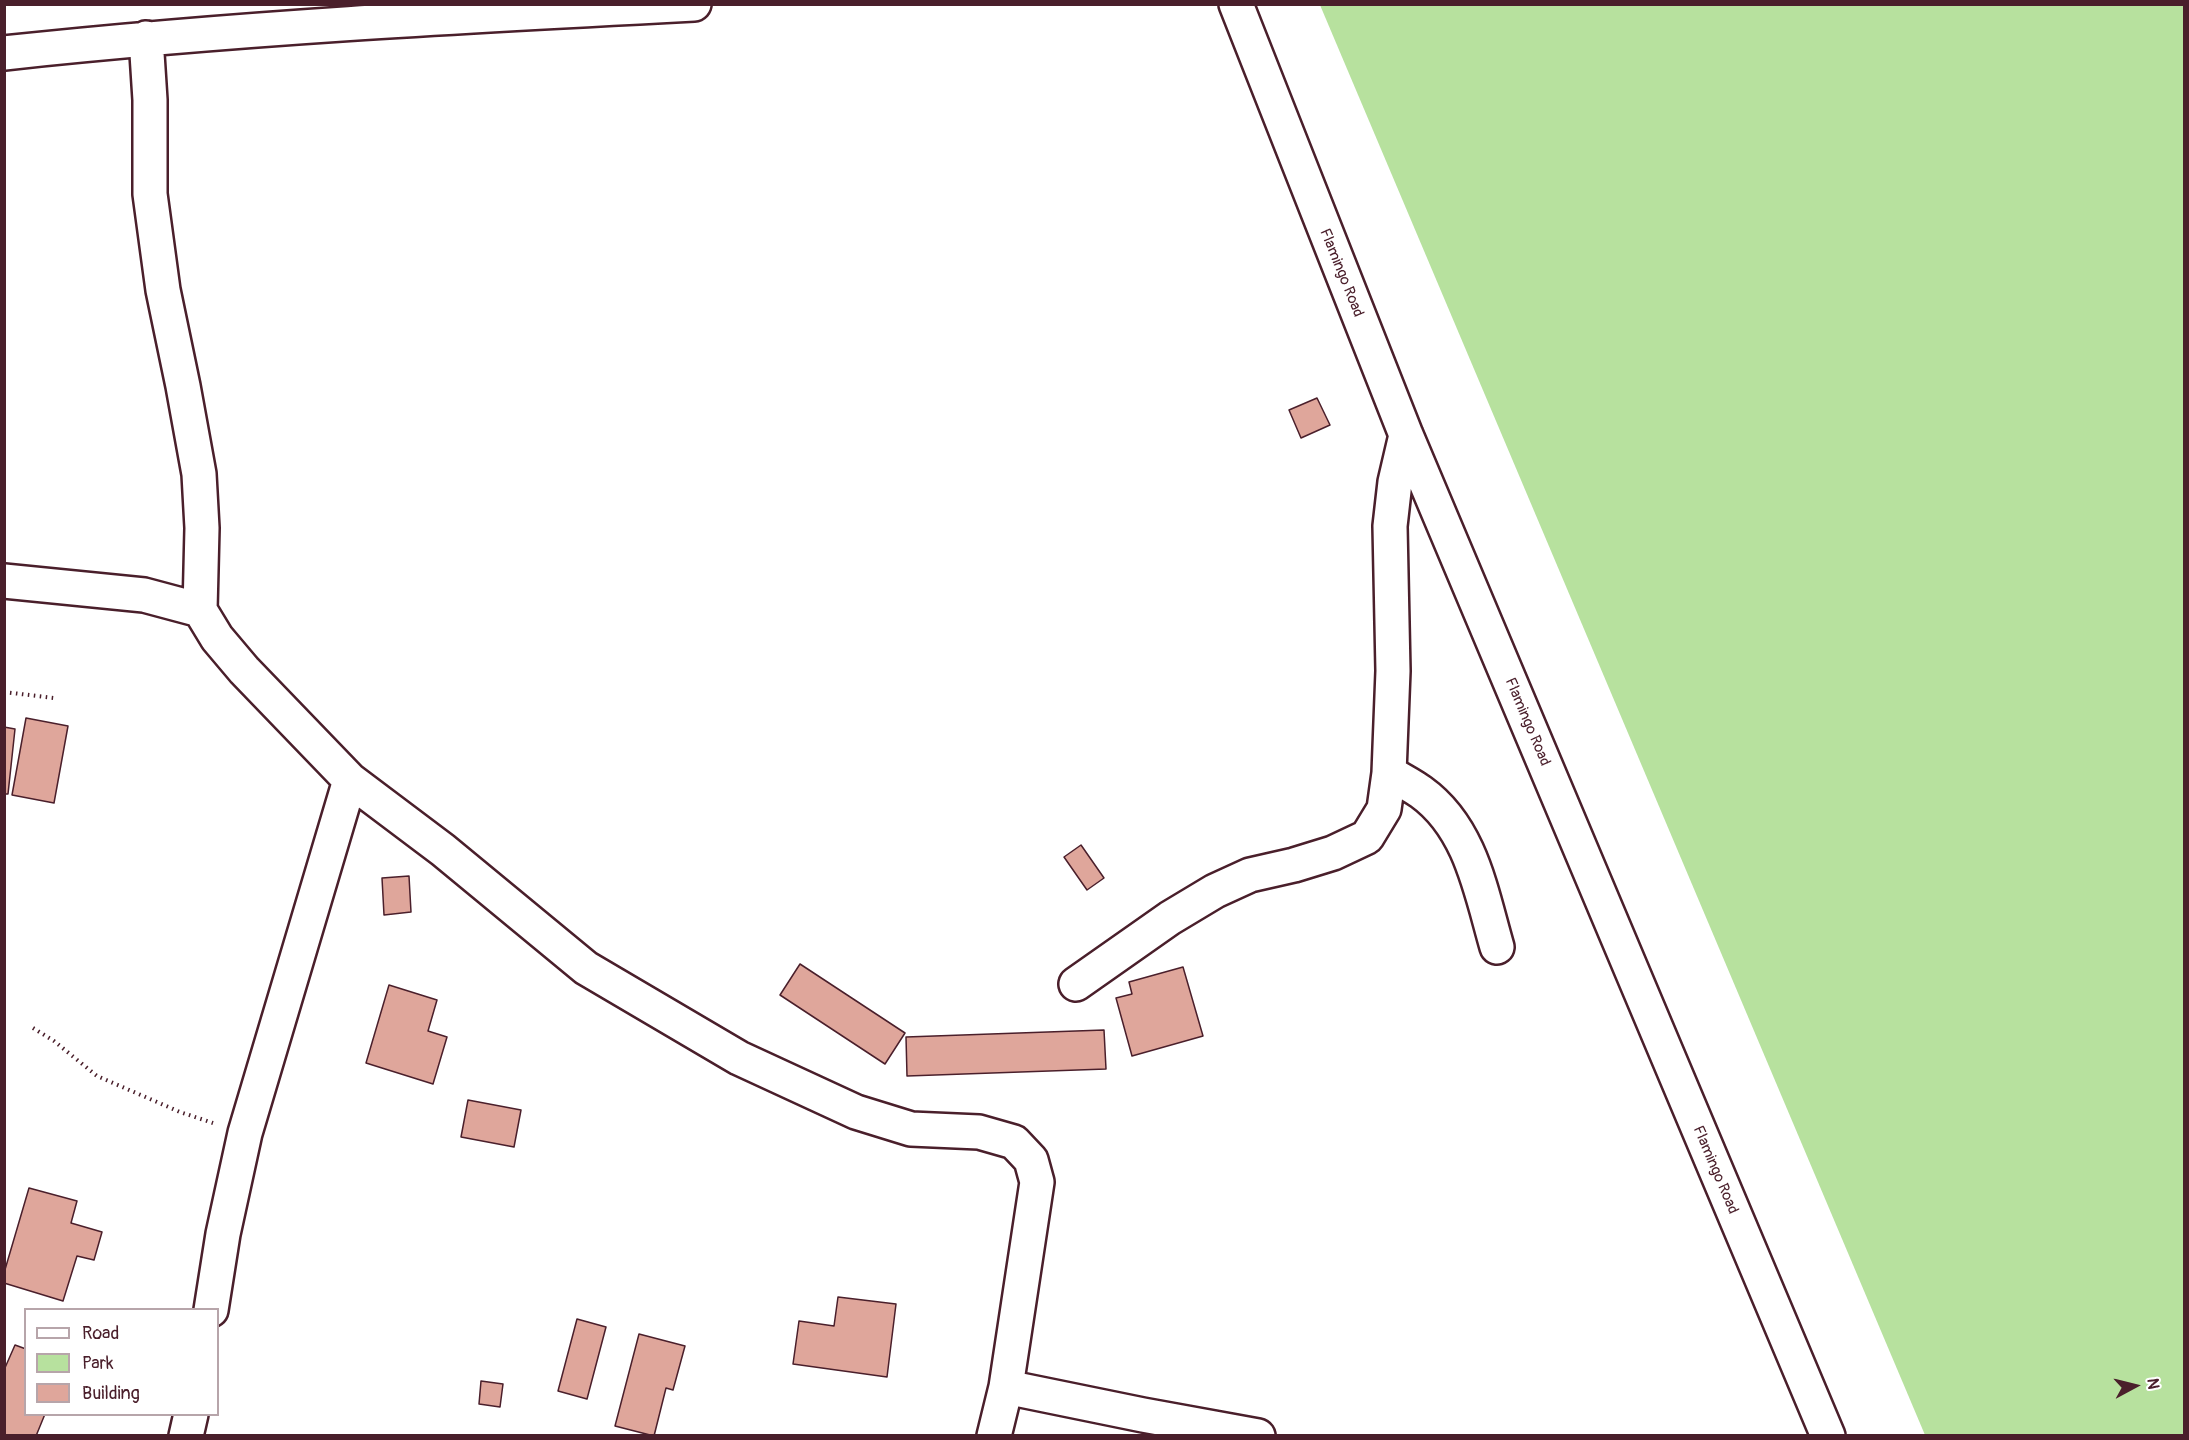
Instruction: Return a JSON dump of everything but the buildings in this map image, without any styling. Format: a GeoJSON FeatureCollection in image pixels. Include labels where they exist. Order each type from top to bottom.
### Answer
{"type":"FeatureCollection","features":[{"type":"Feature","properties":{"kind":"street"},"geometry":{"type":"LineString","coordinates":[[4,52],[146,38],[395,19],[694,4]]}},
{"type":"Feature","properties":{"kind":"street","name":"Flamingo Road"},"geometry":{"type":"LineString","coordinates":[[1236,4],[1406,435],[1828,1436]]}},
{"type":"Feature","properties":{"kind":"street"},"geometry":{"type":"LineString","coordinates":[[146,38],[150,100],[150,194],[163,290],[199,474],[202,528],[200,610],[217,638],[244,670],[350,780],[443,850],[586,968],[740,1058],[867,1116],[911,1129],[979,1132],[1014,1142],[1031,1160],[1037,1182],[1006,1388],[994,1436]]}},
{"type":"Feature","properties":{"kind":"street"},"geometry":{"type":"LineString","coordinates":[[1076,984],[1170,918],[1215,891],[1250,875],[1333,853],[1366,837],[1384,809],[1389,773],[1393,671],[1390,526],[1395,482],[1406,435]]}},
{"type":"Feature","properties":{"kind":"street"},"geometry":{"type":"LineString","coordinates":[[4,581],[144,595],[200,610]]}},
{"type":"Feature","properties":{"kind":"street"},"geometry":{"type":"LineString","coordinates":[[1389,773],[1422,792],[1444,813],[1466,846],[1497,947]]}},
{"type":"Feature","properties":{"kind":"street"},"geometry":{"type":"LineString","coordinates":[[211,1308],[223,1234],[245,1133],[350,780]]}},
{"type":"Feature","properties":{"kind":"street"},"geometry":{"type":"LineString","coordinates":[[1006,1388],[1258,1436]]}},
{"type":"Feature","properties":{"kind":"street"},"geometry":{"type":"LineString","coordinates":[[186,1436],[191,1416]]}},
{"type":"Feature","properties":{"kind":"path"},"geometry":{"type":"LineString","coordinates":[[4,692],[54,698]]}},
{"type":"Feature","properties":{"kind":"path"},"geometry":{"type":"LineString","coordinates":[[33,1028],[54,1041],[96,1076],[180,1112],[245,1133]]}},
{"type":"Feature","properties":{"kind":"green space"},"geometry":{"type":"Polygon","coordinates":[[[1320,5],[2184,5],[2184,1435],[1925,1435],[1320,5]]]}}]}
